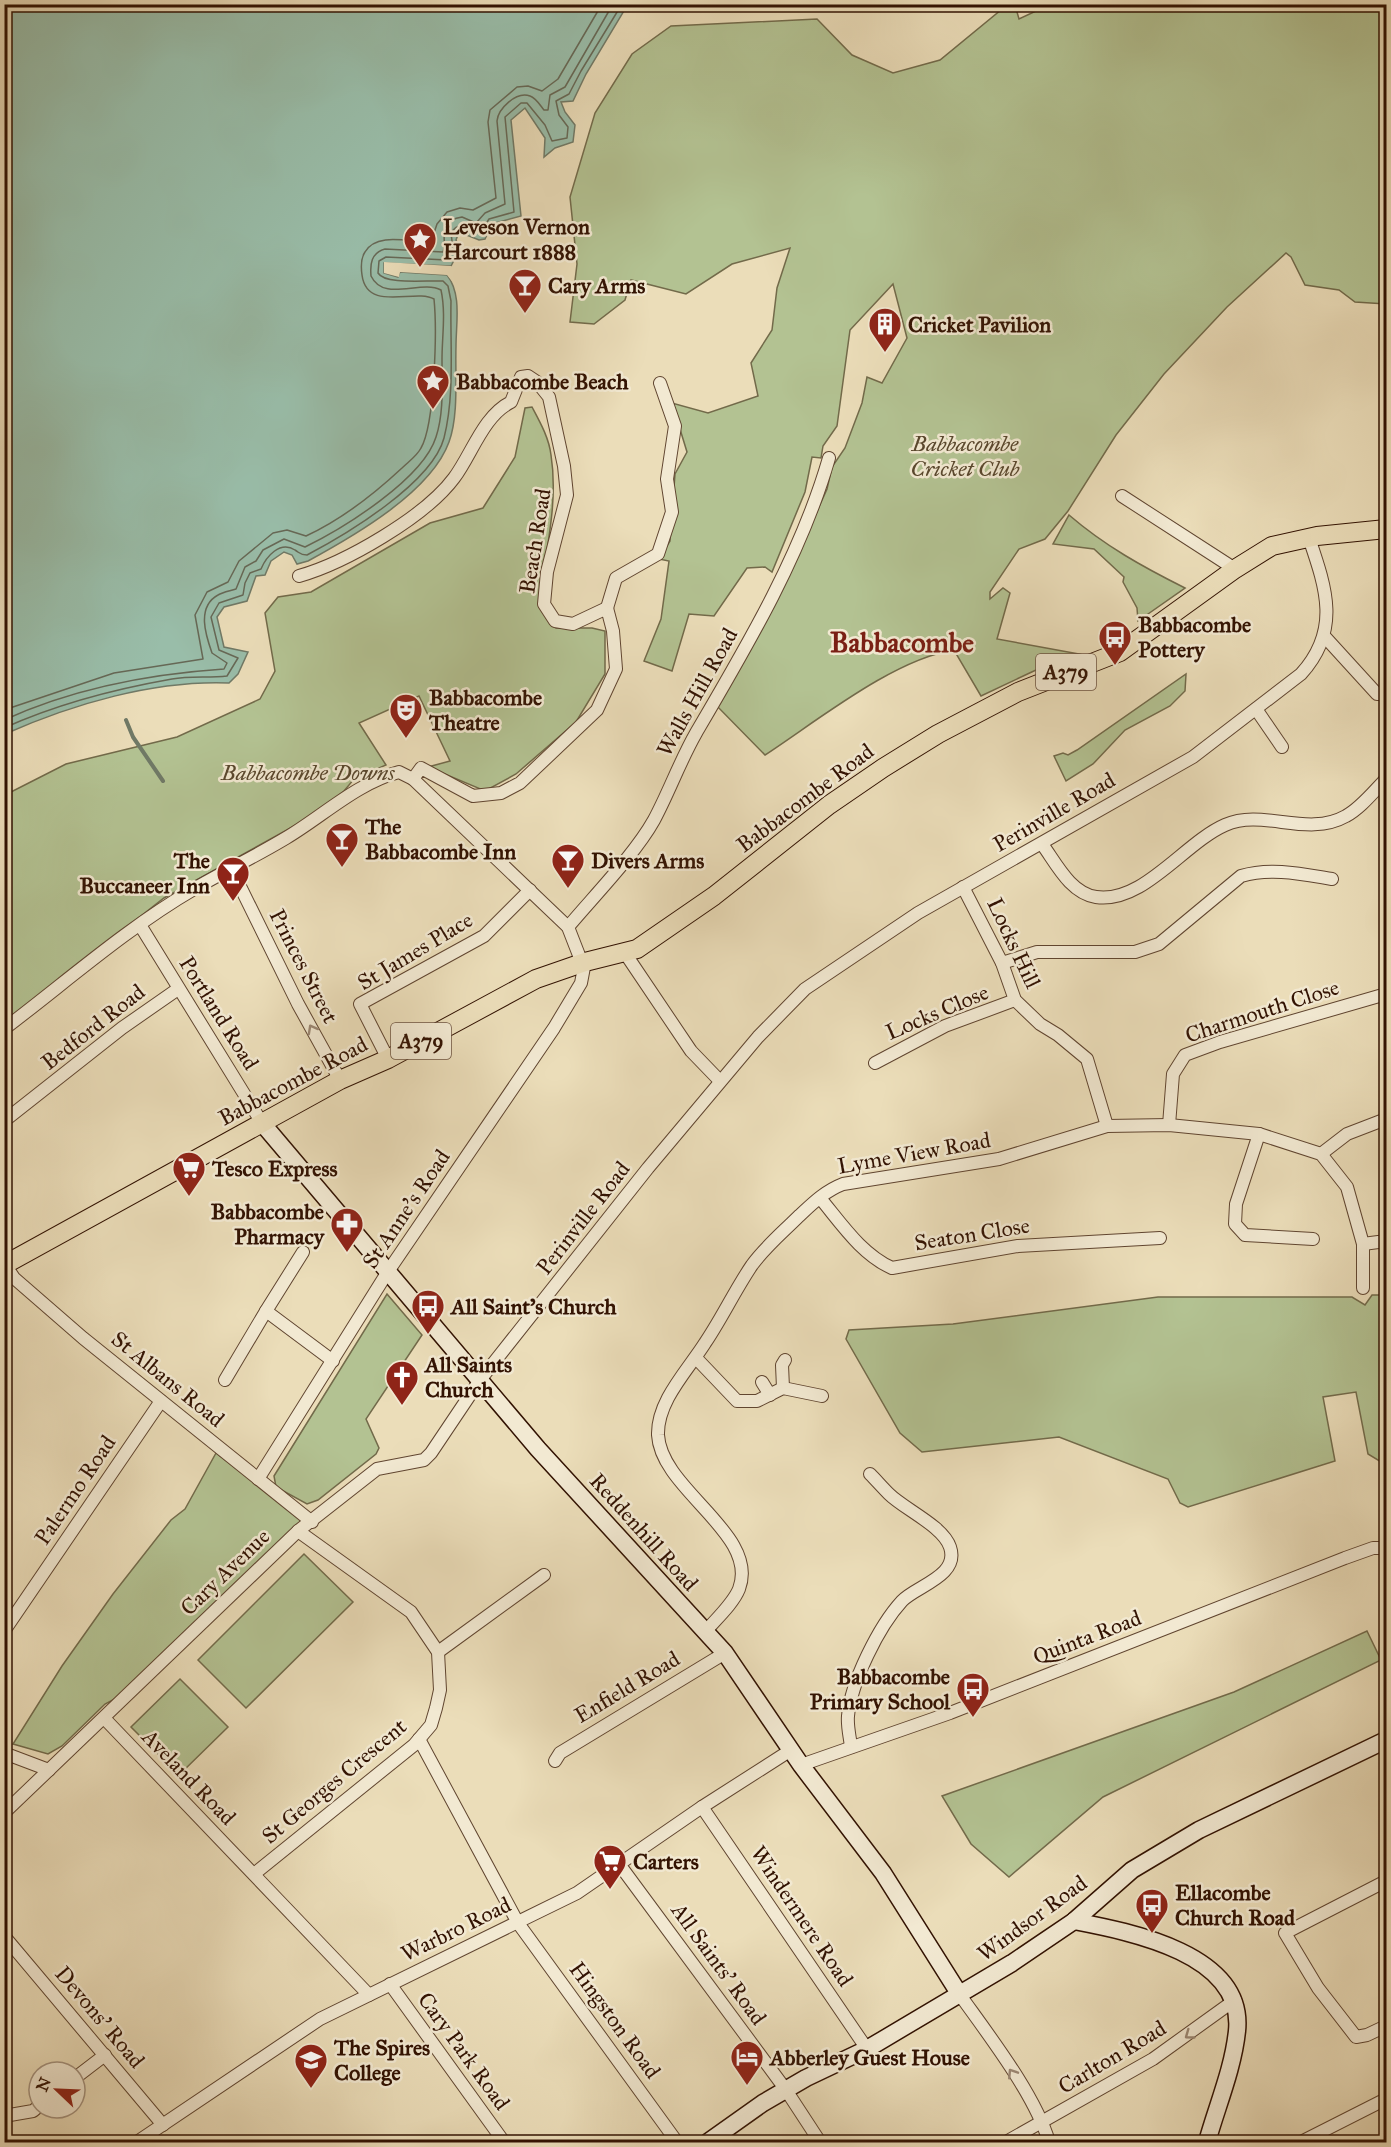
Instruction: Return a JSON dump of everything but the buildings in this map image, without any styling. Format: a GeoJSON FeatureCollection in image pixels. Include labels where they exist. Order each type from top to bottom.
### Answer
{"type":"FeatureCollection","features":[{"type":"Feature","properties":{"kind":"main road","name":"Babbacombe Road"},"geometry":{"type":"LineString","coordinates":[[5,1264],[340,1080],[388,1059],[536,979],[583,963],[637,949],[714,896],[829,805],[883,768],[938,734],[1018,692],[1120,652],[1234,569],[1272,546],[1309,538],[1386,529]]}},
{"type":"Feature","properties":{"kind":"street","name":"Beach Road"},"geometry":{"type":"LineString","coordinates":[[299,576],[332,563],[411,520],[453,480],[497,409],[511,402],[521,377],[528,376],[537,382],[549,397],[564,466],[567,495],[547,572],[544,604],[555,621],[573,624],[607,608]]}},
{"type":"Feature","properties":{"kind":"street"},"geometry":{"type":"LineString","coordinates":[[413,780],[421,768],[473,796],[501,793],[520,783],[597,710],[615,669],[613,631],[607,608],[616,578],[658,554],[672,512],[667,479],[675,426],[660,383]]}},
{"type":"Feature","properties":{"kind":"street","name":"Walls Hill Road"},"geometry":{"type":"LineString","coordinates":[[568,927],[653,821],[695,735],[744,650],[785,570],[821,486],[829,458]]}},
{"type":"Feature","properties":{"kind":"street"},"geometry":{"type":"LineString","coordinates":[[1122,496],[1234,569]]}},
{"type":"Feature","properties":{"kind":"street","name":"Perinville Road"},"geometry":{"type":"LineString","coordinates":[[480,1380],[720,1082],[758,1037],[805,989],[963,887],[1193,757],[1301,674],[1311,663],[1325,637],[1328,621],[1324,581],[1309,538]]}},
{"type":"Feature","properties":{"kind":"street"},"geometry":{"type":"LineString","coordinates":[[1325,637],[1377,694],[1386,694]]}},
{"type":"Feature","properties":{"kind":"street"},"geometry":{"type":"LineString","coordinates":[[1256,709],[1282,747]]}},
{"type":"Feature","properties":{"kind":"street"},"geometry":{"type":"LineString","coordinates":[[4,1029],[140,925],[194,889],[288,837],[354,793],[399,772],[413,780],[568,927],[583,963]]}},
{"type":"Feature","properties":{"kind":"street"},"geometry":{"type":"LineString","coordinates":[[1042,844],[1077,890],[1096,897],[1116,896],[1143,885],[1204,835],[1228,824],[1249,820],[1298,826],[1316,825],[1346,816],[1386,779]]}},
{"type":"Feature","properties":{"kind":"street","name":"Princes Street"},"geometry":{"type":"LineString","coordinates":[[232,870],[298,1004],[340,1080]]}},
{"type":"Feature","properties":{"kind":"street"},"geometry":{"type":"LineString","coordinates":[[1002,963],[1037,952],[1135,952],[1159,944],[1241,876],[1254,872],[1289,872],[1332,879]]}},
{"type":"Feature","properties":{"kind":"street","name":"Locks Hill"},"geometry":{"type":"LineString","coordinates":[[963,887],[1002,963],[1015,1000],[1040,1024],[1059,1035],[1087,1059],[1107,1126]]}},
{"type":"Feature","properties":{"kind":"street","name":"St James Place"},"geometry":{"type":"LineString","coordinates":[[388,1059],[360,1004],[484,936],[530,890]]}},
{"type":"Feature","properties":{"kind":"street","name":"Portland Road"},"geometry":{"type":"LineString","coordinates":[[140,925],[262,1123]]}},
{"type":"Feature","properties":{"kind":"street"},"geometry":{"type":"LineString","coordinates":[[625,953],[691,1051],[720,1082]]}},
{"type":"Feature","properties":{"kind":"street","name":"St Anne's Road"},"geometry":{"type":"LineString","coordinates":[[258,1479],[387,1273],[554,1028],[581,983],[583,963]]}},
{"type":"Feature","properties":{"kind":"street","name":"Bedford Road"},"geometry":{"type":"LineString","coordinates":[[4,1121],[122,1028],[178,989]]}},
{"type":"Feature","properties":{"kind":"street","name":"Charmouth Close"},"geometry":{"type":"LineString","coordinates":[[1169,1125],[1173,1074],[1185,1055],[1220,1042],[1386,994]]}},
{"type":"Feature","properties":{"kind":"street","name":"Locks Close"},"geometry":{"type":"LineString","coordinates":[[875,1062],[945,1026],[1015,1000]]}},
{"type":"Feature","properties":{"kind":"street"},"geometry":{"type":"LineString","coordinates":[[1363,1288],[1363,1244],[1347,1187],[1321,1154],[1347,1134],[1386,1119]]}},
{"type":"Feature","properties":{"kind":"street","name":"Reddenhill Road"},"geometry":{"type":"LineString","coordinates":[[262,1123],[538,1449],[725,1653],[801,1765],[883,1874],[960,1995]]}},
{"type":"Feature","properties":{"kind":"street","name":"Lyme View Road"},"geometry":{"type":"LineString","coordinates":[[705,1632],[738,1592],[742,1577],[741,1562],[726,1535],[670,1469],[660,1452],[658,1434],[660,1415],[753,1264],[830,1189],[843,1184],[999,1159],[1107,1126],[1169,1125],[1259,1134],[1321,1154]]}},
{"type":"Feature","properties":{"kind":"street"},"geometry":{"type":"LineString","coordinates":[[1259,1134],[1236,1204],[1235,1224],[1245,1235],[1313,1239]]}},
{"type":"Feature","properties":{"kind":"street","name":"Seaton Close"},"geometry":{"type":"LineString","coordinates":[[820,1198],[863,1249],[878,1262],[892,1268],[1018,1246],[1160,1238]]}},
{"type":"Feature","properties":{"kind":"street"},"geometry":{"type":"LineString","coordinates":[[1363,1244],[1386,1241]]}},
{"type":"Feature","properties":{"kind":"street"},"geometry":{"type":"LineString","coordinates":[[225,1380],[303,1252]]}},
{"type":"Feature","properties":{"kind":"street","name":"St Albans Road"},"geometry":{"type":"LineString","coordinates":[[5,1264],[14,1278],[31,1293],[160,1401],[312,1522]]}},
{"type":"Feature","properties":{"kind":"street"},"geometry":{"type":"LineString","coordinates":[[266,1311],[333,1361]]}},
{"type":"Feature","properties":{"kind":"street"},"geometry":{"type":"LineString","coordinates":[[696,1358],[737,1401],[747,1403],[783,1388],[822,1396]]}},
{"type":"Feature","properties":{"kind":"street"},"geometry":{"type":"LineString","coordinates":[[783,1388],[782,1365],[785,1360]]}},
{"type":"Feature","properties":{"kind":"street","name":"Cary Avenue"},"geometry":{"type":"LineString","coordinates":[[4,1813],[298,1531],[376,1469],[424,1460],[480,1380]]}},
{"type":"Feature","properties":{"kind":"street"},"geometry":{"type":"LineString","coordinates":[[762,1382],[770,1395]]}},
{"type":"Feature","properties":{"kind":"street","name":"Palermo Road"},"geometry":{"type":"LineString","coordinates":[[4,1631],[160,1401]]}},
{"type":"Feature","properties":{"kind":"street"},"geometry":{"type":"LineString","coordinates":[[851,1748],[848,1716],[868,1654],[902,1601],[916,1589],[938,1579],[944,1572],[951,1554],[950,1547],[939,1534],[890,1495],[870,1474]]}},
{"type":"Feature","properties":{"kind":"street"},"geometry":{"type":"LineString","coordinates":[[298,1531],[411,1612],[438,1652],[544,1575]]}},
{"type":"Feature","properties":{"kind":"street","name":"Quinta Road"},"geometry":{"type":"LineString","coordinates":[[801,1765],[950,1713],[1345,1558],[1373,1548],[1386,1548]]}},
{"type":"Feature","properties":{"kind":"street","name":"St Georges Crescent"},"geometry":{"type":"LineString","coordinates":[[254,1874],[337,1809],[419,1739],[431,1725],[440,1690],[438,1652]]}},
{"type":"Feature","properties":{"kind":"street","name":"Enfield Road"},"geometry":{"type":"LineString","coordinates":[[555,1761],[560,1753],[725,1653]]}},
{"type":"Feature","properties":{"kind":"street","name":"Aveland Road"},"geometry":{"type":"LineString","coordinates":[[105,1718],[369,1995]]}},
{"type":"Feature","properties":{"kind":"street","name":"Hingston Road"},"geometry":{"type":"LineString","coordinates":[[419,1739],[518,1923],[677,2142]]}},
{"type":"Feature","properties":{"kind":"street","name":"Windsor Road"},"geometry":{"type":"LineString","coordinates":[[708,2142],[786,2090],[867,2049],[960,1995],[1074,1921],[1132,1870],[1199,1830],[1385,1744]]}},
{"type":"Feature","properties":{"kind":"street","name":"Warbro Road"},"geometry":{"type":"LineString","coordinates":[[137,2142],[320,2019],[577,1893],[702,1807],[791,1750]]}},
{"type":"Feature","properties":{"kind":"street"},"geometry":{"type":"LineString","coordinates":[[4,1753],[49,1770]]}},
{"type":"Feature","properties":{"kind":"street","name":"Windermere Road"},"geometry":{"type":"LineString","coordinates":[[702,1807],[867,2049]]}},
{"type":"Feature","properties":{"kind":"street","name":"All Saints' Road"},"geometry":{"type":"LineString","coordinates":[[619,1864],[786,2090],[820,2142]]}},
{"type":"Feature","properties":{"kind":"street"},"geometry":{"type":"LineString","coordinates":[[1386,1881],[1285,1933],[1318,1988],[1356,2037],[1367,2035],[1386,2026]]}},
{"type":"Feature","properties":{"kind":"street"},"geometry":{"type":"LineString","coordinates":[[1074,1921],[1138,1935],[1180,1950],[1222,1982],[1235,2000],[1238,2030],[1207,2142]]}},
{"type":"Feature","properties":{"kind":"street","name":"Devons' Road"},"geometry":{"type":"LineString","coordinates":[[4,1936],[163,2125]]}},
{"type":"Feature","properties":{"kind":"street","name":"Cary Park Road"},"geometry":{"type":"LineString","coordinates":[[390,1984],[504,2142]]}},
{"type":"Feature","properties":{"kind":"street"},"geometry":{"type":"LineString","coordinates":[[960,1995],[1043,2123],[1049,2142]]}},
{"type":"Feature","properties":{"kind":"street","name":"Carlton Road"},"geometry":{"type":"LineString","coordinates":[[1006,2142],[1153,2059],[1235,2000]]}},
{"type":"Feature","properties":{"kind":"street"},"geometry":{"type":"LineString","coordinates":[[87,2069],[105,2055]]}},
{"type":"Feature","properties":{"kind":"street"},"geometry":{"type":"LineString","coordinates":[[1301,2142],[1386,2099]]}},
{"type":"Feature","properties":{"kind":"street"},"geometry":{"type":"LineString","coordinates":[[4,2116],[27,2112]]}},
{"type":"Feature","properties":{"kind":"green space","name":"Babbacombe Cricket Club"},"geometry":{"type":"Polygon","coordinates":[[[1051,4],[1386,5],[1386,304],[1355,302],[1339,290],[1305,285],[1291,257],[1286,253],[1227,307],[1164,374],[1116,435],[1068,511],[1045,539],[1019,549],[990,592],[990,599],[1003,588],[1010,593],[997,639],[1079,654],[1036,670],[981,696],[954,650],[931,656],[906,665],[856,693],[765,755],[712,701],[790,572],[827,489],[832,467],[845,448],[862,403],[867,377],[882,383],[907,338],[893,284],[850,330],[837,426],[823,446],[821,458],[812,457],[805,492],[772,572],[765,567],[747,568],[714,616],[689,614],[672,671],[644,661],[661,619],[669,561],[659,559],[670,541],[675,474],[687,452],[672,403],[708,413],[758,396],[751,363],[772,330],[777,288],[790,248],[732,264],[686,294],[631,280],[625,300],[594,324],[570,322],[577,264],[570,197],[595,113],[632,54],[671,26],[817,19],[852,55],[893,73],[940,60],[1007,5],[1015,5],[1019,19],[1051,4]]]}},
{"type":"Feature","properties":{"kind":"green space","name":"Babbacombe Downs"},"geometry":{"type":"Polygon","coordinates":[[[532,407],[548,442],[553,474],[552,512],[539,607],[556,628],[592,628],[605,631],[605,674],[576,722],[516,774],[485,791],[428,767],[450,761],[419,696],[359,723],[386,765],[354,779],[344,791],[314,815],[164,898],[5,1023],[5,795],[66,764],[177,737],[260,699],[275,671],[265,613],[278,597],[311,592],[430,523],[483,508],[515,457],[525,408],[532,407]]]}},
{"type":"Feature","properties":{"kind":"green space"},"geometry":{"type":"Polygon","coordinates":[[[1069,515],[1096,537],[1185,588],[1138,621],[1137,608],[1123,582],[1124,577],[1094,549],[1053,544],[1069,515]]]}},
{"type":"Feature","properties":{"kind":"green space"},"geometry":{"type":"Polygon","coordinates":[[[1186,674],[1185,691],[1170,706],[1125,730],[1093,764],[1066,781],[1054,756],[1063,753],[1068,755],[1077,750],[1186,674]]]}},
{"type":"Feature","properties":{"kind":"green space"},"geometry":{"type":"Polygon","coordinates":[[[387,1294],[422,1335],[366,1419],[379,1448],[376,1454],[318,1500],[307,1504],[276,1487],[274,1476],[387,1294]]]}},
{"type":"Feature","properties":{"kind":"green space"},"geometry":{"type":"Polygon","coordinates":[[[1372,1295],[1386,1295],[1386,1465],[1368,1454],[1356,1392],[1323,1397],[1335,1461],[1188,1507],[1180,1503],[1168,1479],[1059,1437],[922,1452],[900,1433],[846,1339],[849,1330],[953,1324],[1158,1297],[1352,1297],[1365,1305],[1372,1295]]]}},
{"type":"Feature","properties":{"kind":"green space"},"geometry":{"type":"Polygon","coordinates":[[[216,1453],[305,1521],[126,1693],[105,1704],[62,1746],[48,1754],[13,1744],[62,1666],[113,1594],[171,1520],[185,1509],[216,1453]]]}},
{"type":"Feature","properties":{"kind":"green space"},"geometry":{"type":"Polygon","coordinates":[[[304,1554],[353,1602],[246,1708],[198,1660],[304,1554]]]}},
{"type":"Feature","properties":{"kind":"green space"},"geometry":{"type":"Polygon","coordinates":[[[1367,1631],[1381,1660],[1103,1797],[1009,1877],[971,1844],[942,1796],[1234,1692],[1367,1631]]]}},
{"type":"Feature","properties":{"kind":"green space"},"geometry":{"type":"Polygon","coordinates":[[[180,1679],[228,1727],[179,1775],[131,1727],[180,1679]]]}},
{"type":"Feature","properties":{"kind":"water"},"geometry":{"type":"Polygon","coordinates":[[[4,5],[636,5],[625,9],[586,74],[573,101],[561,102],[575,125],[573,142],[555,148],[544,157],[545,138],[525,108],[511,120],[521,216],[492,224],[485,239],[479,240],[459,232],[456,240],[460,249],[451,266],[384,263],[384,273],[398,277],[400,272],[447,275],[455,291],[457,318],[454,420],[449,442],[440,460],[426,478],[409,495],[368,526],[308,561],[297,564],[292,555],[284,552],[271,561],[265,575],[256,576],[247,601],[224,607],[217,617],[224,647],[248,652],[238,674],[229,683],[172,685],[114,696],[58,713],[5,734],[4,5]]]}},
{"type":"Feature","properties":{"kind":"pier"},"geometry":{"type":"Polygon","coordinates":[[[384,262],[451,266],[454,268],[387,266],[387,271],[396,273],[400,269],[448,272],[456,282],[458,289],[447,275],[400,272],[399,277],[384,273],[384,262]]]}},
{"type":"Feature","properties":{"kind":"waterway"},"geometry":{"type":"LineString","coordinates":[[126,720],[133,737],[163,781]]}},
{"type":"Feature","properties":{"kind":"place","name":"Leveson Vernon Harcourt 1888"},"geometry":{"type":"Point","coordinates":[420,268]}},
{"type":"Feature","properties":{"kind":"place","name":"Cary Arms"},"geometry":{"type":"Point","coordinates":[525,314]}},
{"type":"Feature","properties":{"kind":"place","name":"Cricket Pavilion"},"geometry":{"type":"Point","coordinates":[885,353]}},
{"type":"Feature","properties":{"kind":"place","name":"Babbacombe Beach"},"geometry":{"type":"Point","coordinates":[433,410]}},
{"type":"Feature","properties":{"kind":"place","name":"Babbacombe Pottery"},"geometry":{"type":"Point","coordinates":[1115,666]}},
{"type":"Feature","properties":{"kind":"place","name":"Babbacombe Theatre"},"geometry":{"type":"Point","coordinates":[406,739]}},
{"type":"Feature","properties":{"kind":"place","name":"The Babbacombe Inn"},"geometry":{"type":"Point","coordinates":[342,868]}},
{"type":"Feature","properties":{"kind":"place","name":"Divers Arms"},"geometry":{"type":"Point","coordinates":[568,889]}},
{"type":"Feature","properties":{"kind":"place","name":"The Buccaneer Inn"},"geometry":{"type":"Point","coordinates":[233,902]}},
{"type":"Feature","properties":{"kind":"place","name":"Tesco Express"},"geometry":{"type":"Point","coordinates":[189,1197]}},
{"type":"Feature","properties":{"kind":"place","name":"Babbacombe Pharmacy"},"geometry":{"type":"Point","coordinates":[347,1253]}},
{"type":"Feature","properties":{"kind":"place","name":"All Saint's Church"},"geometry":{"type":"Point","coordinates":[428,1335]}},
{"type":"Feature","properties":{"kind":"place","name":"All Saints Church"},"geometry":{"type":"Point","coordinates":[402,1406]}},
{"type":"Feature","properties":{"kind":"place","name":"Babbacombe Primary School"},"geometry":{"type":"Point","coordinates":[973,1718]}},
{"type":"Feature","properties":{"kind":"place","name":"Carters"},"geometry":{"type":"Point","coordinates":[610,1890]}},
{"type":"Feature","properties":{"kind":"place","name":"Ellacombe Church Road"},"geometry":{"type":"Point","coordinates":[1152,1934]}},
{"type":"Feature","properties":{"kind":"place","name":"Abberley Guest House"},"geometry":{"type":"Point","coordinates":[747,2086]}},
{"type":"Feature","properties":{"kind":"place","name":"The Spires College"},"geometry":{"type":"Point","coordinates":[311,2089]}},
{"type":"Feature","properties":{"kind":"district","name":"Babbacombe"},"geometry":{"type":"Point","coordinates":[902,642]}}]}
